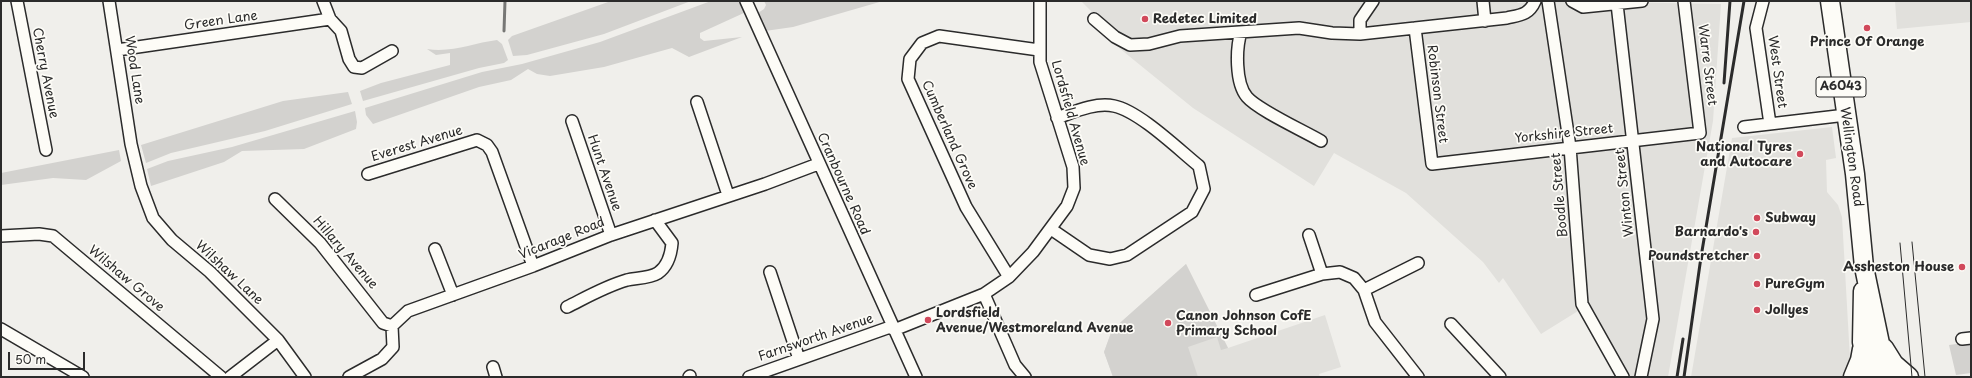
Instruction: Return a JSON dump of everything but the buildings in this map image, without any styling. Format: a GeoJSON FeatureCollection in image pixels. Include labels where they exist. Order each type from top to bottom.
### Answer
{"type":"FeatureCollection","features":[{"type":"Feature","properties":{"kind":"highway","name":"Wellington Road"},"geometry":{"type":"LineString","coordinates":[[1830,1],[1855,174],[1864,267],[1887,377]]}},
{"type":"Feature","properties":{"kind":"highway","name":"Wellington Road"},"geometry":{"type":"LineString","coordinates":[[1864,267],[1861,308],[1862,342],[1869,377]]}},
{"type":"Feature","properties":{"kind":"highway"},"geometry":{"type":"LineString","coordinates":[[1853,377],[1860,360],[1862,342]]}},
{"type":"Feature","properties":{"kind":"highway","name":"A6043"},"geometry":{"type":"LineString","coordinates":[[1880,342],[1894,364],[1909,377]]}},
{"type":"Feature","properties":{"kind":"street","name":"Cherry Avenue"},"geometry":{"type":"LineString","coordinates":[[17,1],[46,150]]}},
{"type":"Feature","properties":{"kind":"street","name":"Wood Lane"},"geometry":{"type":"LineString","coordinates":[[109,1],[131,144],[141,186]]}},
{"type":"Feature","properties":{"kind":"street"},"geometry":{"type":"LineString","coordinates":[[322,1],[330,19],[340,31],[348,59],[354,67],[362,68],[392,51]]}},
{"type":"Feature","properties":{"kind":"street","name":"Cranbourne Road"},"geometry":{"type":"LineString","coordinates":[[746,1],[818,164],[916,377]]}},
{"type":"Feature","properties":{"kind":"street","name":"Lordsfield Avenue"},"geometry":{"type":"LineString","coordinates":[[894,328],[984,294],[1009,277],[1033,252],[1067,206],[1074,188],[1073,167],[1040,62],[1040,1]]}},
{"type":"Feature","properties":{"kind":"street"},"geometry":{"type":"LineString","coordinates":[[1360,32],[1360,20],[1374,1]]}},
{"type":"Feature","properties":{"kind":"street"},"geometry":{"type":"LineString","coordinates":[[1483,1],[1485,20]]}},
{"type":"Feature","properties":{"kind":"street"},"geometry":{"type":"LineString","coordinates":[[1094,19],[1114,37],[1130,44],[1149,44],[1180,36],[1299,28],[1332,33],[1415,28],[1525,14],[1532,8],[1535,1]]}},
{"type":"Feature","properties":{"kind":"street","name":"Boodle Street"},"geometry":{"type":"LineString","coordinates":[[1548,1],[1570,147],[1582,304],[1623,377]]}},
{"type":"Feature","properties":{"kind":"street"},"geometry":{"type":"LineString","coordinates":[[1572,1],[1583,8],[1642,1]]}},
{"type":"Feature","properties":{"kind":"street","name":"Warre Street"},"geometry":{"type":"LineString","coordinates":[[1684,1],[1700,132]]}},
{"type":"Feature","properties":{"kind":"street","name":"West Street"},"geometry":{"type":"LineString","coordinates":[[1763,1],[1756,28],[1770,124]]}},
{"type":"Feature","properties":{"kind":"street","name":"Winton Street"},"geometry":{"type":"LineString","coordinates":[[1617,4],[1653,319],[1641,377]]}},
{"type":"Feature","properties":{"kind":"street","name":"Green Lane"},"geometry":{"type":"LineString","coordinates":[[116,50],[330,19]]}},
{"type":"Feature","properties":{"kind":"street","name":"Robinson Street"},"geometry":{"type":"LineString","coordinates":[[1415,28],[1432,164]]}},
{"type":"Feature","properties":{"kind":"street"},"geometry":{"type":"LineString","coordinates":[[1241,32],[1237,44],[1241,86],[1244,94],[1256,104],[1321,141]]}},
{"type":"Feature","properties":{"kind":"street","name":"Cumberland Grove"},"geometry":{"type":"LineString","coordinates":[[1009,277],[966,207],[908,79],[910,59],[922,43],[939,36],[1039,50]]}},
{"type":"Feature","properties":{"kind":"street"},"geometry":{"type":"LineString","coordinates":[[697,102],[728,195]]}},
{"type":"Feature","properties":{"kind":"street"},"geometry":{"type":"LineString","coordinates":[[1051,228],[1089,255],[1110,260],[1127,255],[1192,212],[1204,189],[1199,166],[1133,114],[1113,106],[1091,107],[1057,118]]}},
{"type":"Feature","properties":{"kind":"street"},"geometry":{"type":"LineString","coordinates":[[1744,127],[1846,115]]}},
{"type":"Feature","properties":{"kind":"street","name":"Hunt Avenue"},"geometry":{"type":"LineString","coordinates":[[572,121],[611,235]]}},
{"type":"Feature","properties":{"kind":"street","name":"Yorkshire Street"},"geometry":{"type":"LineString","coordinates":[[1432,164],[1700,132]]}},
{"type":"Feature","properties":{"kind":"street","name":"Everest Avenue"},"geometry":{"type":"LineString","coordinates":[[368,174],[477,140],[482,141],[492,152],[533,266]]}},
{"type":"Feature","properties":{"kind":"street","name":"Vicarage Road"},"geometry":{"type":"LineString","coordinates":[[392,326],[408,311],[533,266],[611,235],[765,184],[818,164]]}},
{"type":"Feature","properties":{"kind":"street","name":"Wilshaw Lane"},"geometry":{"type":"LineString","coordinates":[[141,186],[153,218],[172,240],[210,272],[278,340],[305,377]]}},
{"type":"Feature","properties":{"kind":"street","name":"Hillary Avenue"},"geometry":{"type":"LineString","coordinates":[[275,198],[320,243],[383,323],[392,326]]}},
{"type":"Feature","properties":{"kind":"street"},"geometry":{"type":"LineString","coordinates":[[567,307],[594,293],[626,281],[657,273],[665,266],[671,255],[672,243],[655,220]]}},
{"type":"Feature","properties":{"kind":"street","name":"Wilshaw Grove"},"geometry":{"type":"LineString","coordinates":[[1,236],[39,234],[53,236],[221,377]]}},
{"type":"Feature","properties":{"kind":"street"},"geometry":{"type":"LineString","coordinates":[[1309,236],[1322,274]]}},
{"type":"Feature","properties":{"kind":"street"},"geometry":{"type":"LineString","coordinates":[[434,249],[453,295]]}},
{"type":"Feature","properties":{"kind":"street"},"geometry":{"type":"LineString","coordinates":[[1364,290],[1418,263]]}},
{"type":"Feature","properties":{"kind":"street"},"geometry":{"type":"LineString","coordinates":[[770,272],[799,359]]}},
{"type":"Feature","properties":{"kind":"street"},"geometry":{"type":"LineString","coordinates":[[1256,295],[1322,274],[1340,272],[1354,278],[1364,290],[1375,322],[1418,377]]}},
{"type":"Feature","properties":{"kind":"street"},"geometry":{"type":"LineString","coordinates":[[984,294],[1015,366],[1025,377]]}},
{"type":"Feature","properties":{"kind":"street"},"geometry":{"type":"LineString","coordinates":[[1451,324],[1500,377]]}},
{"type":"Feature","properties":{"kind":"street"},"geometry":{"type":"LineString","coordinates":[[349,377],[382,360],[393,347],[392,326]]}},
{"type":"Feature","properties":{"kind":"street"},"geometry":{"type":"LineString","coordinates":[[1,328],[83,377]]}},
{"type":"Feature","properties":{"kind":"street","name":"Farnsworth Avenue"},"geometry":{"type":"LineString","coordinates":[[749,377],[894,328]]}},
{"type":"Feature","properties":{"kind":"street"},"geometry":{"type":"LineString","coordinates":[[230,377],[278,340]]}},
{"type":"Feature","properties":{"kind":"shaded area"},"geometry":{"type":"Polygon","coordinates":[[[611,1],[691,1],[604,34],[527,55],[513,56],[508,40],[512,36],[611,1]]]}},
{"type":"Feature","properties":{"kind":"shaded area"},"geometry":{"type":"Polygon","coordinates":[[[711,1],[741,1],[746,12],[700,33],[700,38],[704,41],[742,37],[689,57],[672,48],[604,67],[550,76],[537,74],[528,69],[511,80],[479,87],[373,124],[366,115],[365,108],[482,72],[522,64],[600,42],[711,1]]]}},
{"type":"Feature","properties":{"kind":"shaded area"},"geometry":{"type":"Polygon","coordinates":[[[764,1],[883,1],[793,27],[765,31],[758,13],[764,9],[766,5],[764,1]]]}},
{"type":"Feature","properties":{"kind":"shaded area"},"geometry":{"type":"Polygon","coordinates":[[[1081,1],[1516,1],[1518,3],[1554,1],[1721,4],[1713,121],[1668,377],[1627,377],[1578,311],[1541,334],[1503,278],[1499,283],[1483,262],[1406,193],[1334,153],[1314,186],[1193,108],[1108,39],[1091,22],[1094,14],[1081,1]]]}},
{"type":"Feature","properties":{"kind":"shaded area"},"geometry":{"type":"Polygon","coordinates":[[[1895,1],[1971,1],[1971,22],[1897,29],[1895,1]]]}},
{"type":"Feature","properties":{"kind":"shaded area"},"geometry":{"type":"Polygon","coordinates":[[[497,40],[502,44],[508,60],[504,63],[479,68],[363,101],[360,91],[381,83],[450,65],[450,53],[436,55],[427,49],[454,49],[497,40]]]}},
{"type":"Feature","properties":{"kind":"shaded area"},"geometry":{"type":"Polygon","coordinates":[[[348,92],[352,104],[265,131],[171,153],[146,163],[141,145],[283,101],[348,92]]]}},
{"type":"Feature","properties":{"kind":"shaded area"},"geometry":{"type":"Polygon","coordinates":[[[355,111],[357,122],[356,129],[304,149],[242,151],[224,162],[151,186],[147,169],[168,161],[232,147],[355,111]]]}},
{"type":"Feature","properties":{"kind":"shaded area"},"geometry":{"type":"Polygon","coordinates":[[[1832,127],[1836,158],[1826,160],[1827,192],[1838,205],[1842,217],[1850,359],[1842,377],[1691,377],[1732,138],[1832,127]]]}},
{"type":"Feature","properties":{"kind":"shaded area"},"geometry":{"type":"Polygon","coordinates":[[[119,150],[121,161],[86,180],[53,178],[1,185],[1,173],[119,150]]]}},
{"type":"Feature","properties":{"kind":"shaded area","name":"Canon Johnson CofE Primary School"},"geometry":{"type":"Polygon","coordinates":[[[1186,264],[1228,348],[1325,315],[1341,367],[1319,374],[1320,377],[1113,377],[1104,352],[1112,330],[1186,264]]]}},
{"type":"Feature","properties":{"kind":"shaded area"},"geometry":{"type":"Polygon","coordinates":[[[1186,264],[1228,348],[1221,350],[1217,337],[1188,347],[1198,377],[1113,377],[1104,352],[1112,330],[1186,264]]]}},
{"type":"Feature","properties":{"kind":"shaded area"},"geometry":{"type":"Polygon","coordinates":[[[1971,342],[1971,373],[1956,375],[1949,345],[1971,342]]]}},
{"type":"Feature","properties":{"kind":"waterway"},"geometry":{"type":"LineString","coordinates":[[504,31],[505,1]]}},
{"type":"Feature","properties":{"kind":"tram line"},"geometry":{"type":"LineString","coordinates":[[1912,242],[1925,377]]}},
{"type":"Feature","properties":{"kind":"tram line"},"geometry":{"type":"LineString","coordinates":[[1900,243],[1912,377]]}},
{"type":"Feature","properties":{"kind":"railway"},"geometry":{"type":"LineString","coordinates":[[1724,83],[1730,1]]}},
{"type":"Feature","properties":{"kind":"railway"},"geometry":{"type":"LineString","coordinates":[[1684,377],[1701,257],[1744,1]]}},
{"type":"Feature","properties":{"kind":"railway"},"geometry":{"type":"LineString","coordinates":[[1677,377],[1683,339]]}},
{"type":"Feature","properties":{"kind":"place","name":"Redetec Limited"},"geometry":{"type":"Point","coordinates":[1145,19]}},
{"type":"Feature","properties":{"kind":"place","name":"Prince Of Orange"},"geometry":{"type":"Point","coordinates":[1867,28]}},
{"type":"Feature","properties":{"kind":"place","name":"National Tyres and Autocare"},"geometry":{"type":"Point","coordinates":[1800,154]}},
{"type":"Feature","properties":{"kind":"place","name":"Subway"},"geometry":{"type":"Point","coordinates":[1757,218]}},
{"type":"Feature","properties":{"kind":"place","name":"Barnardo's"},"geometry":{"type":"Point","coordinates":[1756,232]}},
{"type":"Feature","properties":{"kind":"place","name":"Poundstretcher"},"geometry":{"type":"Point","coordinates":[1757,256]}},
{"type":"Feature","properties":{"kind":"place","name":"Assheston House"},"geometry":{"type":"Point","coordinates":[1962,267]}},
{"type":"Feature","properties":{"kind":"place","name":"PureGym"},"geometry":{"type":"Point","coordinates":[1757,284]}},
{"type":"Feature","properties":{"kind":"place","name":"Jollyes"},"geometry":{"type":"Point","coordinates":[1757,310]}},
{"type":"Feature","properties":{"kind":"place","name":"Lordsfield Avenue/Westmoreland Avenue"},"geometry":{"type":"Point","coordinates":[928,320]}},
{"type":"Feature","properties":{"kind":"place","name":"Canon Johnson CofE Primary School"},"geometry":{"type":"Point","coordinates":[1168,323]}}]}
